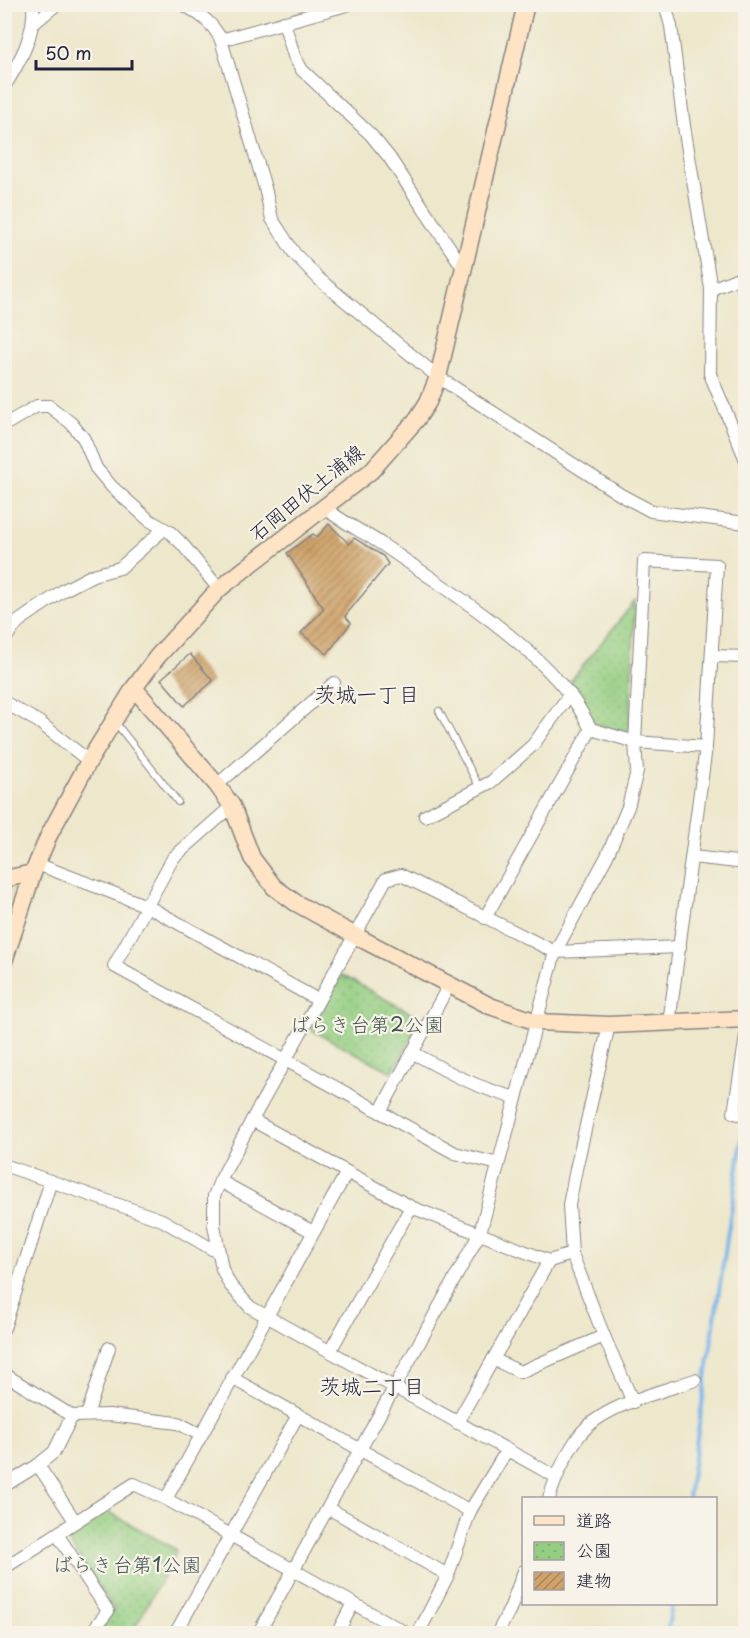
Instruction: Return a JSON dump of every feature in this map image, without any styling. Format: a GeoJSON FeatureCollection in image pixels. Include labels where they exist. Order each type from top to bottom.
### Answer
{"type":"FeatureCollection","features":[{"type":"Feature","properties":{"kind":"main road","name":"石岡田伏土浦線"},"geometry":{"type":"LineString","coordinates":[[4,961],[35,869],[61,810],[134,688],[164,649],[219,589],[371,471],[417,419],[428,402],[438,377],[526,4]]}},
{"type":"Feature","properties":{"kind":"main road"},"geometry":{"type":"LineString","coordinates":[[134,688],[217,785],[232,806],[252,858],[274,887],[296,903],[354,935],[490,1006],[537,1022],[609,1025],[746,1019]]}},
{"type":"Feature","properties":{"kind":"main road"},"geometry":{"type":"LineString","coordinates":[[4,879],[35,869]]}},
{"type":"Feature","properties":{"kind":"street"},"geometry":{"type":"LineString","coordinates":[[4,87],[20,62],[34,18],[33,4]]}},
{"type":"Feature","properties":{"kind":"street"},"geometry":{"type":"LineString","coordinates":[[32,25],[57,4]]}},
{"type":"Feature","properties":{"kind":"street"},"geometry":{"type":"LineString","coordinates":[[182,4],[199,13],[216,29],[266,188],[272,219],[294,253],[320,280],[438,377],[621,495],[651,512],[746,523]]}},
{"type":"Feature","properties":{"kind":"street"},"geometry":{"type":"LineString","coordinates":[[221,40],[350,4]]}},
{"type":"Feature","properties":{"kind":"street"},"geometry":{"type":"LineString","coordinates":[[665,4],[671,26],[684,126],[711,289],[710,375],[746,460]]}},
{"type":"Feature","properties":{"kind":"street"},"geometry":{"type":"LineString","coordinates":[[284,22],[294,56],[302,70],[371,135],[389,157],[464,269]]}},
{"type":"Feature","properties":{"kind":"street"},"geometry":{"type":"LineString","coordinates":[[711,289],[746,274]]}},
{"type":"Feature","properties":{"kind":"street"},"geometry":{"type":"LineString","coordinates":[[4,425],[37,406],[49,406],[71,423],[84,439],[96,468],[111,487],[149,520],[183,545],[219,589]]}},
{"type":"Feature","properties":{"kind":"street"},"geometry":{"type":"LineString","coordinates":[[326,508],[337,518],[380,543],[497,625],[527,650],[570,694],[591,729],[635,742],[706,747]]}},
{"type":"Feature","properties":{"kind":"street"},"geometry":{"type":"LineString","coordinates":[[4,640],[19,621],[64,590],[93,574],[120,568],[164,529]]}},
{"type":"Feature","properties":{"kind":"street"},"geometry":{"type":"LineString","coordinates":[[258,1634],[480,1233],[555,952],[608,856],[628,807],[637,771],[635,742],[644,561],[717,565],[706,747],[669,1023]]}},
{"type":"Feature","properties":{"kind":"street"},"geometry":{"type":"LineString","coordinates":[[712,656],[746,657]]}},
{"type":"Feature","properties":{"kind":"street"},"geometry":{"type":"LineString","coordinates":[[217,785],[334,683]]}},
{"type":"Feature","properties":{"kind":"street"},"geometry":{"type":"LineString","coordinates":[[425,816],[491,782],[533,745],[570,694]]}},
{"type":"Feature","properties":{"kind":"street"},"geometry":{"type":"LineString","coordinates":[[4,702],[39,722],[89,761]]}},
{"type":"Feature","properties":{"kind":"street"},"geometry":{"type":"LineString","coordinates":[[485,918],[591,729]]}},
{"type":"Feature","properties":{"kind":"street"},"geometry":{"type":"LineString","coordinates":[[232,806],[172,858],[114,966],[455,1153],[498,1164]]}},
{"type":"Feature","properties":{"kind":"street"},"geometry":{"type":"LineString","coordinates":[[692,857],[746,864]]}},
{"type":"Feature","properties":{"kind":"street"},"geometry":{"type":"LineString","coordinates":[[35,869],[147,906],[318,1000]]}},
{"type":"Feature","properties":{"kind":"street"},"geometry":{"type":"LineString","coordinates":[[556,1477],[250,1307],[230,1285],[222,1269],[214,1225],[214,1202],[220,1181],[252,1120],[386,879],[400,874],[555,952],[680,947]]}},
{"type":"Feature","properties":{"kind":"street"},"geometry":{"type":"LineString","coordinates":[[380,1112],[449,985]]}},
{"type":"Feature","properties":{"kind":"street"},"geometry":{"type":"LineString","coordinates":[[609,1025],[569,1205],[572,1254],[633,1402]]}},
{"type":"Feature","properties":{"kind":"street"},"geometry":{"type":"LineString","coordinates":[[746,1036],[734,1113],[746,1115]]}},
{"type":"Feature","properties":{"kind":"street"},"geometry":{"type":"LineString","coordinates":[[412,1052],[465,1082],[516,1098]]}},
{"type":"Feature","properties":{"kind":"street"},"geometry":{"type":"LineString","coordinates":[[252,1120],[411,1207],[549,1261],[572,1254]]}},
{"type":"Feature","properties":{"kind":"street"},"geometry":{"type":"LineString","coordinates":[[4,1165],[162,1220],[219,1253]]}},
{"type":"Feature","properties":{"kind":"street"},"geometry":{"type":"LineString","coordinates":[[166,1499],[346,1172]]}},
{"type":"Feature","properties":{"kind":"street"},"geometry":{"type":"LineString","coordinates":[[4,1328],[51,1181]]}},
{"type":"Feature","properties":{"kind":"street"},"geometry":{"type":"LineString","coordinates":[[220,1181],[313,1232]]}},
{"type":"Feature","properties":{"kind":"street"},"geometry":{"type":"LineString","coordinates":[[330,1351],[411,1207]]}},
{"type":"Feature","properties":{"kind":"street"},"geometry":{"type":"LineString","coordinates":[[457,1423],[549,1261]]}},
{"type":"Feature","properties":{"kind":"street"},"geometry":{"type":"LineString","coordinates":[[493,1359],[520,1372],[604,1336]]}},
{"type":"Feature","properties":{"kind":"street"},"geometry":{"type":"LineString","coordinates":[[87,1415],[109,1348]]}},
{"type":"Feature","properties":{"kind":"street"},"geometry":{"type":"LineString","coordinates":[[4,1374],[72,1416],[109,1414],[178,1423],[201,1435]]}},
{"type":"Feature","properties":{"kind":"street"},"geometry":{"type":"LineString","coordinates":[[232,1378],[470,1511]]}},
{"type":"Feature","properties":{"kind":"street"},"geometry":{"type":"LineString","coordinates":[[549,1497],[556,1477],[580,1435],[598,1418],[633,1402],[695,1380]]}},
{"type":"Feature","properties":{"kind":"street"},"geometry":{"type":"LineString","coordinates":[[175,1634],[298,1415]]}},
{"type":"Feature","properties":{"kind":"street"},"geometry":{"type":"LineString","coordinates":[[4,1486],[54,1452],[72,1416]]}},
{"type":"Feature","properties":{"kind":"street"},"geometry":{"type":"LineString","coordinates":[[418,1634],[448,1575],[470,1511],[507,1450]]}},
{"type":"Feature","properties":{"kind":"street"},"geometry":{"type":"LineString","coordinates":[[38,1465],[75,1521]]}},
{"type":"Feature","properties":{"kind":"street"},"geometry":{"type":"LineString","coordinates":[[4,1568],[134,1484],[166,1499],[408,1634]]}},
{"type":"Feature","properties":{"kind":"street"},"geometry":{"type":"LineString","coordinates":[[328,1508],[448,1575]]}},
{"type":"Feature","properties":{"kind":"street"},"geometry":{"type":"LineString","coordinates":[[57,1534],[108,1611],[90,1634]]}},
{"type":"Feature","properties":{"kind":"street"},"geometry":{"type":"LineString","coordinates":[[497,1634],[510,1609],[522,1576]]}},
{"type":"Feature","properties":{"kind":"street"},"geometry":{"type":"LineString","coordinates":[[337,1634],[353,1603]]}},
{"type":"Feature","properties":{"kind":"lane"},"geometry":{"type":"LineString","coordinates":[[439,711],[480,788]]}},
{"type":"Feature","properties":{"kind":"lane"},"geometry":{"type":"LineString","coordinates":[[113,720],[178,802]]}},
{"type":"Feature","properties":{"kind":"shaded area"},"geometry":{"type":"Polygon","coordinates":[[[18,884],[21,887],[5,941],[5,885],[18,884]]]}},
{"type":"Feature","properties":{"kind":"green space"},"geometry":{"type":"Polygon","coordinates":[[[635,601],[630,729],[625,733],[594,724],[568,684],[635,601]]]}},
{"type":"Feature","properties":{"kind":"green space","name":"ばらき台第2公園"},"geometry":{"type":"Polygon","coordinates":[[[342,975],[422,1021],[392,1072],[311,1030],[342,975]]]}},
{"type":"Feature","properties":{"kind":"green space","name":"ばらき台第1公園"},"geometry":{"type":"Polygon","coordinates":[[[103,1512],[109,1512],[175,1549],[176,1553],[132,1633],[97,1633],[114,1610],[68,1541],[69,1535],[103,1512]]]}},
{"type":"Feature","properties":{"kind":"building"},"geometry":{"type":"Polygon","coordinates":[[[329,524],[349,544],[354,538],[383,556],[388,564],[345,616],[351,623],[327,654],[301,633],[324,609],[287,553],[313,534],[317,537],[329,524]]]}},
{"type":"Feature","properties":{"kind":"building"},"geometry":{"type":"Polygon","coordinates":[[[190,654],[213,681],[184,706],[161,679],[190,654]]]}},
{"type":"Feature","properties":{"kind":"waterway"},"geometry":{"type":"LineString","coordinates":[[688,1497],[745,1119]]}},
{"type":"Feature","properties":{"kind":"waterway"},"geometry":{"type":"LineString","coordinates":[[667,1634],[672,1605]]}},
{"type":"Feature","properties":{"kind":"district","name":"茨城一丁目"},"geometry":{"type":"Point","coordinates":[367,693]}},
{"type":"Feature","properties":{"kind":"district","name":"茨城二丁目"},"geometry":{"type":"Point","coordinates":[372,1385]}}]}
